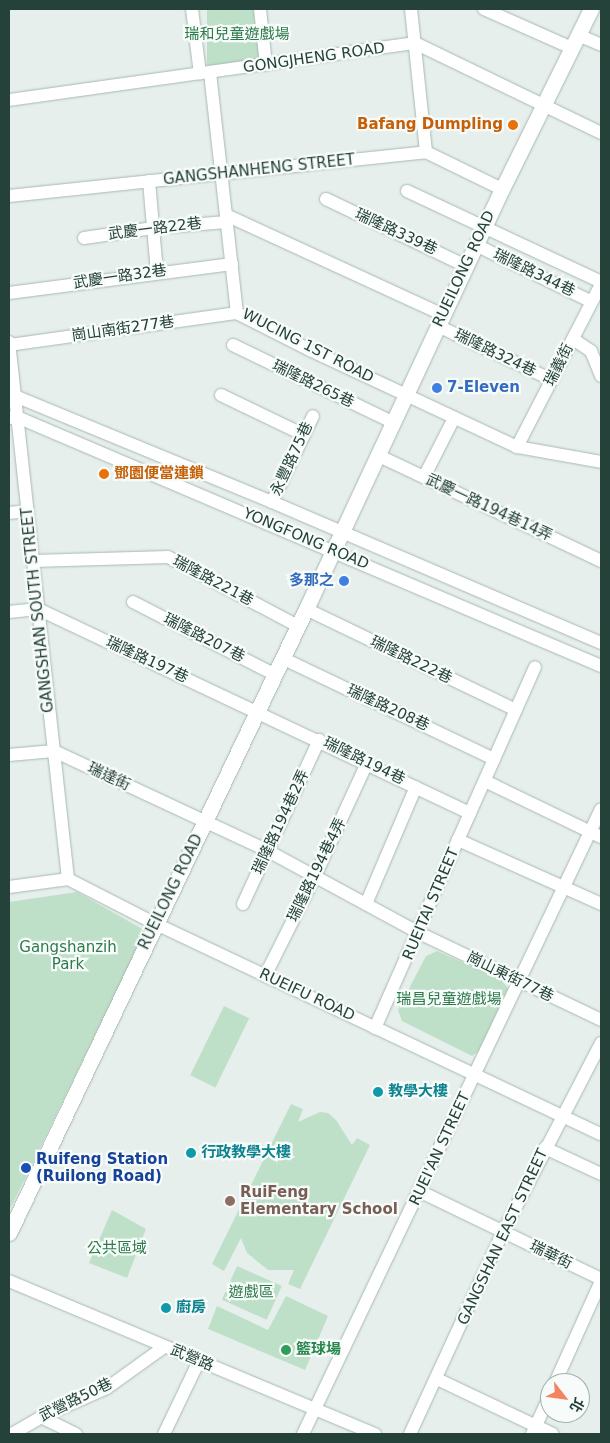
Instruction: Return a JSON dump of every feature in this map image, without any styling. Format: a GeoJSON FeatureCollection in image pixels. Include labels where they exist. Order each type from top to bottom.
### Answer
{"type":"FeatureCollection","features":[{"type":"Feature","properties":{"kind":"street","name":"WUCING 1ST ROAD"},"geometry":{"type":"LineString","coordinates":[[192,9],[222,173],[238,313],[405,395],[517,447],[601,462]]}},
{"type":"Feature","properties":{"kind":"street"},"geometry":{"type":"LineString","coordinates":[[260,9],[266,65]]}},
{"type":"Feature","properties":{"kind":"street"},"geometry":{"type":"LineString","coordinates":[[411,9],[426,152],[502,189]]}},
{"type":"Feature","properties":{"kind":"street"},"geometry":{"type":"LineString","coordinates":[[484,9],[575,41],[601,45]]}},
{"type":"Feature","properties":{"kind":"street","name":"RUEILONG ROAD"},"geometry":{"type":"LineString","coordinates":[[9,1233],[298,626],[502,189],[591,9]]}},
{"type":"Feature","properties":{"kind":"street","name":"GONGJHENG ROAD"},"geometry":{"type":"LineString","coordinates":[[9,100],[205,74],[415,43]]}},
{"type":"Feature","properties":{"kind":"street"},"geometry":{"type":"LineString","coordinates":[[415,43],[601,133]]}},
{"type":"Feature","properties":{"kind":"street","name":"GANGSHANHENG STREET"},"geometry":{"type":"LineString","coordinates":[[9,196],[426,152]]}},
{"type":"Feature","properties":{"kind":"street"},"geometry":{"type":"LineString","coordinates":[[149,181],[157,272]]}},
{"type":"Feature","properties":{"kind":"street"},"geometry":{"type":"LineString","coordinates":[[407,191],[484,228],[598,292]]}},
{"type":"Feature","properties":{"kind":"street","name":"瑞隆路339巷"},"geometry":{"type":"LineString","coordinates":[[326,199],[466,266]]}},
{"type":"Feature","properties":{"kind":"street","name":"武慶一路22巷"},"geometry":{"type":"LineString","coordinates":[[84,238],[226,218]]}},
{"type":"Feature","properties":{"kind":"street","name":"瑞隆路324巷"},"geometry":{"type":"LineString","coordinates":[[226,218],[440,320],[552,380]]}},
{"type":"Feature","properties":{"kind":"street","name":"瑞隆路344巷"},"geometry":{"type":"LineString","coordinates":[[476,244],[598,292]]}},
{"type":"Feature","properties":{"kind":"street","name":"武慶一路32巷"},"geometry":{"type":"LineString","coordinates":[[9,292],[232,264]]}},
{"type":"Feature","properties":{"kind":"street","name":"瑞義街"},"geometry":{"type":"LineString","coordinates":[[517,447],[598,292]]}},
{"type":"Feature","properties":{"kind":"street","name":"崗山南街277巷"},"geometry":{"type":"LineString","coordinates":[[9,343],[238,313]]}},
{"type":"Feature","properties":{"kind":"street"},"geometry":{"type":"LineString","coordinates":[[573,339],[591,351],[601,376]]}},
{"type":"Feature","properties":{"kind":"street","name":"GANGSHAN SOUTH STREET"},"geometry":{"type":"LineString","coordinates":[[9,343],[13,417],[33,561],[68,878]]}},
{"type":"Feature","properties":{"kind":"street","name":"瑞隆路265巷"},"geometry":{"type":"LineString","coordinates":[[233,345],[392,422]]}},
{"type":"Feature","properties":{"kind":"street"},"geometry":{"type":"LineString","coordinates":[[221,395],[304,435]]}},
{"type":"Feature","properties":{"kind":"street","name":"YONGFONG ROAD"},"geometry":{"type":"LineString","coordinates":[[12,397],[272,502],[601,643]]}},
{"type":"Feature","properties":{"kind":"street","name":"永豐路75巷"},"geometry":{"type":"LineString","coordinates":[[272,502],[313,416]]}},
{"type":"Feature","properties":{"kind":"street","name":"YONGFONG ROAD"},"geometry":{"type":"LineString","coordinates":[[13,417],[601,666]]}},
{"type":"Feature","properties":{"kind":"street"},"geometry":{"type":"LineString","coordinates":[[424,477],[454,418]]}},
{"type":"Feature","properties":{"kind":"street","name":"武慶一路194巷14弄"},"geometry":{"type":"LineString","coordinates":[[377,455],[601,561]]}},
{"type":"Feature","properties":{"kind":"street"},"geometry":{"type":"LineString","coordinates":[[9,513],[27,511]]}},
{"type":"Feature","properties":{"kind":"street","name":"瑞隆路221巷"},"geometry":{"type":"LineString","coordinates":[[33,561],[168,557],[298,626]]}},
{"type":"Feature","properties":{"kind":"street","name":"瑞隆路207巷"},"geometry":{"type":"LineString","coordinates":[[133,602],[274,674]]}},
{"type":"Feature","properties":{"kind":"street"},"geometry":{"type":"LineString","coordinates":[[9,612],[38,609]]}},
{"type":"Feature","properties":{"kind":"street","name":"瑞隆路197巷"},"geometry":{"type":"LineString","coordinates":[[38,609],[256,712]]}},
{"type":"Feature","properties":{"kind":"street","name":"瑞隆路222巷"},"geometry":{"type":"LineString","coordinates":[[306,609],[516,710]]}},
{"type":"Feature","properties":{"kind":"street","name":"瑞隆路208巷"},"geometry":{"type":"LineString","coordinates":[[282,658],[494,759]]}},
{"type":"Feature","properties":{"kind":"street"},"geometry":{"type":"LineString","coordinates":[[458,840],[535,667]]}},
{"type":"Feature","properties":{"kind":"street","name":"瑞隆路194巷"},"geometry":{"type":"LineString","coordinates":[[256,712],[320,740],[470,813]]}},
{"type":"Feature","properties":{"kind":"street","name":"瑞隆路194巷2弄"},"geometry":{"type":"LineString","coordinates":[[243,904],[320,740]]}},
{"type":"Feature","properties":{"kind":"street"},"geometry":{"type":"LineString","coordinates":[[9,755],[54,751]]}},
{"type":"Feature","properties":{"kind":"street","name":"瑞達街"},"geometry":{"type":"LineString","coordinates":[[54,751],[268,851],[315,876]]}},
{"type":"Feature","properties":{"kind":"street","name":"瑞隆路194巷4弄"},"geometry":{"type":"LineString","coordinates":[[265,976],[315,876],[367,763]]}},
{"type":"Feature","properties":{"kind":"street"},"geometry":{"type":"LineString","coordinates":[[485,781],[596,834]]}},
{"type":"Feature","properties":{"kind":"street"},"geometry":{"type":"LineString","coordinates":[[366,904],[416,787]]}},
{"type":"Feature","properties":{"kind":"street","name":"RUEI'AN STREET"},"geometry":{"type":"LineString","coordinates":[[303,1434],[564,888],[596,834],[601,809]]}},
{"type":"Feature","properties":{"kind":"street","name":"RUEITAI STREET"},"geometry":{"type":"LineString","coordinates":[[375,1028],[419,933],[458,840],[601,904]]}},
{"type":"Feature","properties":{"kind":"street","name":"崗山東街77巷"},"geometry":{"type":"LineString","coordinates":[[315,876],[419,933],[601,1020]]}},
{"type":"Feature","properties":{"kind":"street"},"geometry":{"type":"LineString","coordinates":[[9,887],[68,878]]}},
{"type":"Feature","properties":{"kind":"street","name":"RUEIFU ROAD"},"geometry":{"type":"LineString","coordinates":[[68,878],[156,924],[601,1134]]}},
{"type":"Feature","properties":{"kind":"street","name":"GANGSHAN EAST STREET"},"geometry":{"type":"LineString","coordinates":[[410,1434],[437,1379],[502,1232],[601,1043]]}},
{"type":"Feature","properties":{"kind":"street"},"geometry":{"type":"LineString","coordinates":[[545,1148],[601,1174]]}},
{"type":"Feature","properties":{"kind":"street","name":"瑞華街"},"geometry":{"type":"LineString","coordinates":[[420,1191],[601,1280]]}},
{"type":"Feature","properties":{"kind":"street"},"geometry":{"type":"LineString","coordinates":[[559,1373],[601,1280]]}},
{"type":"Feature","properties":{"kind":"street","name":"武營路"},"geometry":{"type":"LineString","coordinates":[[9,1281],[375,1434]]}},
{"type":"Feature","properties":{"kind":"street","name":"武營路50巷"},"geometry":{"type":"LineString","coordinates":[[12,1434],[40,1417],[107,1388],[164,1347]]}},
{"type":"Feature","properties":{"kind":"street"},"geometry":{"type":"LineString","coordinates":[[164,1434],[199,1361]]}},
{"type":"Feature","properties":{"kind":"street"},"geometry":{"type":"LineString","coordinates":[[437,1379],[534,1430],[553,1434]]}},
{"type":"Feature","properties":{"kind":"street"},"geometry":{"type":"LineString","coordinates":[[40,1417],[76,1434]]}},
{"type":"Feature","properties":{"kind":"street"},"geometry":{"type":"LineString","coordinates":[[534,1430],[540,1417]]}},
{"type":"Feature","properties":{"kind":"green space","name":"瑞和兒童遊戲場"},"geometry":{"type":"Polygon","coordinates":[[[207,9],[261,9],[261,65],[207,65],[207,9]]]}},
{"type":"Feature","properties":{"kind":"green space","name":"Gangshanzih Park"},"geometry":{"type":"Polygon","coordinates":[[[77,892],[146,931],[9,1211],[9,902],[77,892]]]}},
{"type":"Feature","properties":{"kind":"green space","name":"瑞昌兒童遊戲場"},"geometry":{"type":"Polygon","coordinates":[[[437,951],[502,980],[508,989],[479,1051],[472,1056],[402,1021],[398,1010],[426,956],[437,951]]]}},
{"type":"Feature","properties":{"kind":"green space"},"geometry":{"type":"Polygon","coordinates":[[[224,1006],[249,1018],[215,1087],[190,1075],[224,1006]]]}},
{"type":"Feature","properties":{"kind":"green space"},"geometry":{"type":"Polygon","coordinates":[[[291,1104],[303,1109],[298,1122],[320,1112],[328,1113],[336,1120],[352,1145],[357,1138],[370,1145],[300,1289],[288,1284],[294,1270],[268,1270],[247,1253],[241,1238],[224,1271],[212,1264],[291,1104]]]}},
{"type":"Feature","properties":{"kind":"green space","name":"公共區域"},"geometry":{"type":"Polygon","coordinates":[[[112,1210],[146,1229],[127,1278],[89,1263],[112,1210]]]}},
{"type":"Feature","properties":{"kind":"green space","name":"遊戲區"},"geometry":{"type":"Polygon","coordinates":[[[237,1266],[282,1286],[267,1320],[222,1300],[237,1266]]]}},
{"type":"Feature","properties":{"kind":"green space","name":"籃球場"},"geometry":{"type":"Polygon","coordinates":[[[286,1296],[328,1316],[305,1370],[208,1329],[217,1306],[268,1330],[286,1296]]]}},
{"type":"Feature","properties":{"kind":"place","name":"Bafang Dumpling"},"geometry":{"type":"Point","coordinates":[513,125]}},
{"type":"Feature","properties":{"kind":"place","name":"7-Eleven"},"geometry":{"type":"Point","coordinates":[437,388]}},
{"type":"Feature","properties":{"kind":"place","name":"鄧園便當連鎖"},"geometry":{"type":"Point","coordinates":[104,474]}},
{"type":"Feature","properties":{"kind":"place","name":"多那之"},"geometry":{"type":"Point","coordinates":[344,581]}},
{"type":"Feature","properties":{"kind":"place","name":"教學大樓"},"geometry":{"type":"Point","coordinates":[378,1092]}},
{"type":"Feature","properties":{"kind":"place","name":"行政教學大樓"},"geometry":{"type":"Point","coordinates":[191,1153]}},
{"type":"Feature","properties":{"kind":"place","name":"Ruifeng Station (Ruilong Road)"},"geometry":{"type":"Point","coordinates":[26,1168]}},
{"type":"Feature","properties":{"kind":"place","name":"RuiFeng Elementary School"},"geometry":{"type":"Point","coordinates":[230,1201]}},
{"type":"Feature","properties":{"kind":"place","name":"廚房"},"geometry":{"type":"Point","coordinates":[166,1308]}},
{"type":"Feature","properties":{"kind":"place","name":"籃球場"},"geometry":{"type":"Point","coordinates":[286,1350]}}]}
